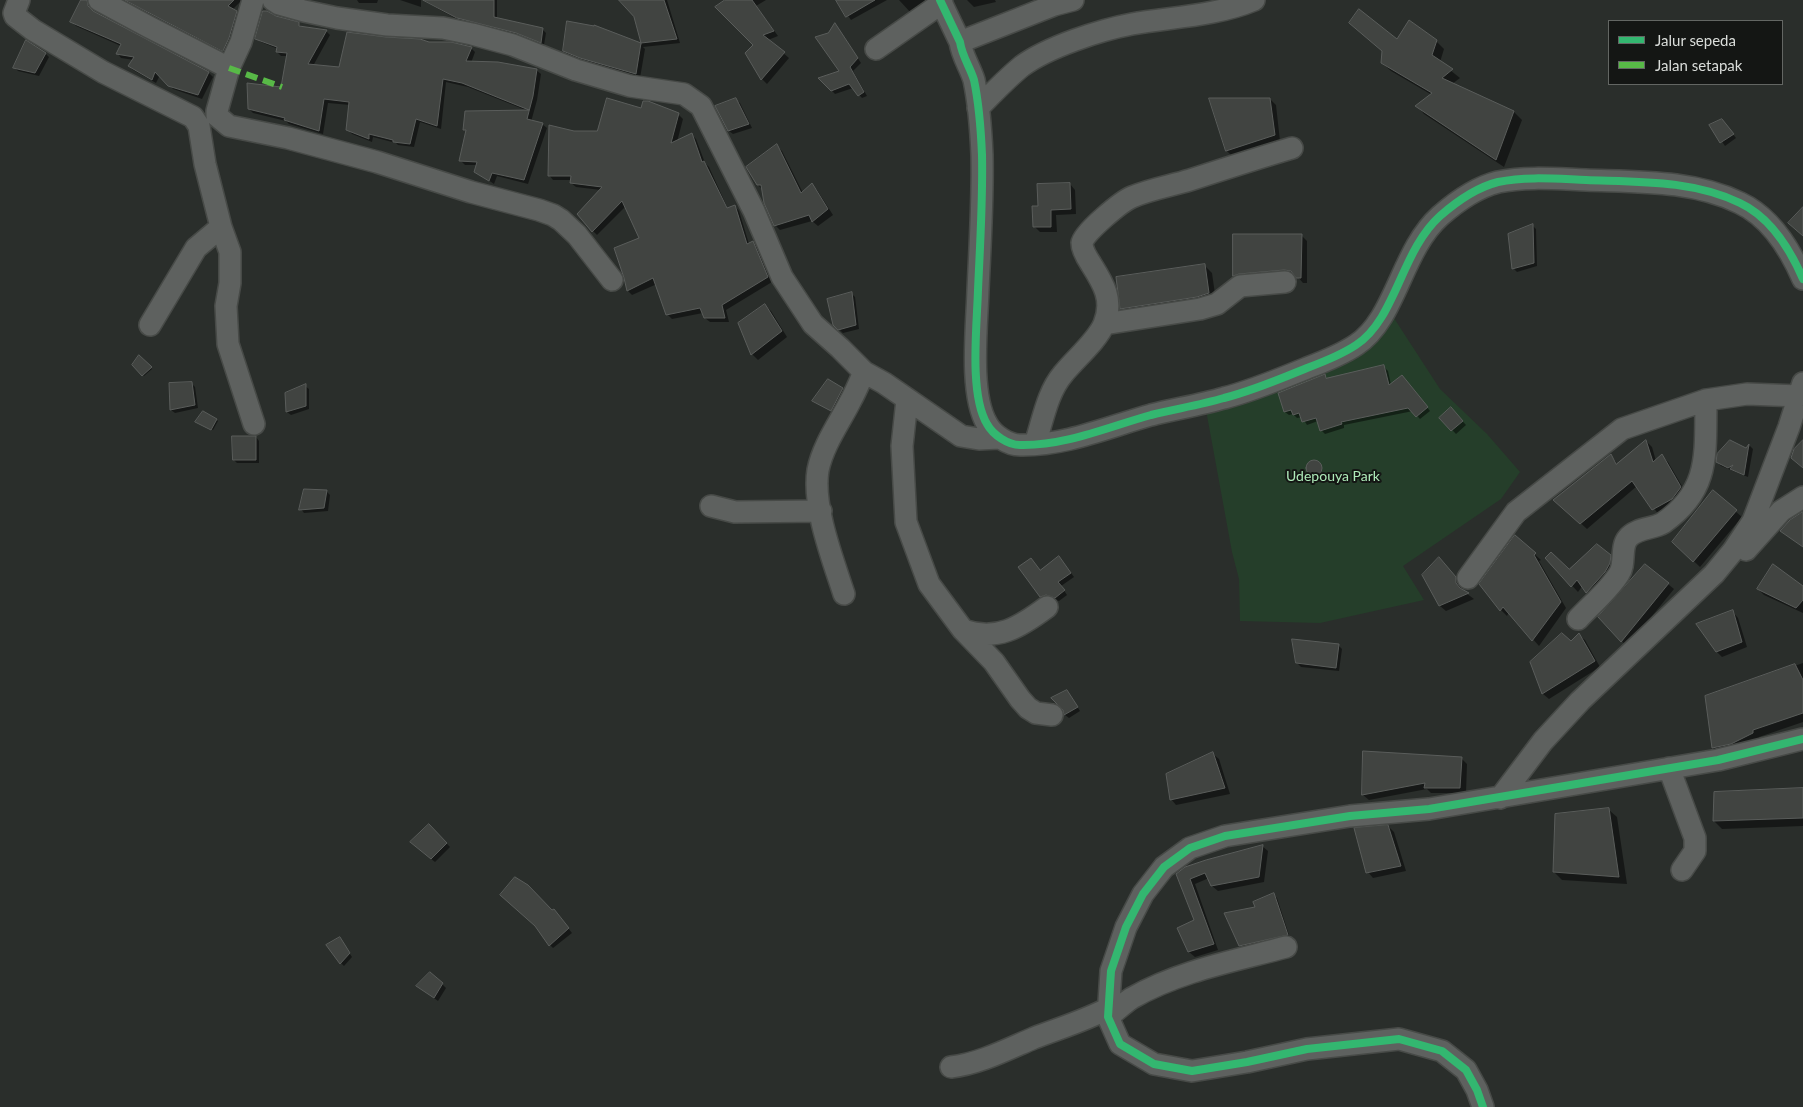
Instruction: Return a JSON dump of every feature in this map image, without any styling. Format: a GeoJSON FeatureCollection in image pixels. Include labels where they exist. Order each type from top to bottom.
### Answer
{"type":"FeatureCollection","features":[{"type":"Feature","properties":{"kind":"street"},"geometry":{"type":"LineString","coordinates":[[19,0],[14,12],[15,16],[33,30],[103,72],[193,117],[217,116],[229,126],[288,138],[377,162],[471,192],[553,215],[577,235],[612,280]]}},
{"type":"Feature","properties":{"kind":"street"},"geometry":{"type":"LineString","coordinates":[[99,0],[149,28],[230,68]]}},
{"type":"Feature","properties":{"kind":"street"},"geometry":{"type":"LineString","coordinates":[[217,116],[230,68],[242,42],[253,0]]}},
{"type":"Feature","properties":{"kind":"street"},"geometry":{"type":"LineString","coordinates":[[273,0],[304,11],[337,18],[387,25],[443,28],[472,34],[513,46],[576,70],[621,83],[684,94],[700,106],[754,211],[782,277],[813,324],[864,372],[961,436],[999,438],[1016,445],[1048,444],[1154,414],[1227,397],[1289,376],[1324,361],[1356,345],[1372,332],[1386,309],[1420,239],[1440,216],[1474,192],[1498,182],[1542,179],[1664,184],[1705,189],[1741,203],[1764,218],[1786,247],[1803,279]]}},
{"type":"Feature","properties":{"kind":"street"},"geometry":{"type":"LineString","coordinates":[[960,42],[1054,5],[1073,0]]}},
{"type":"Feature","properties":{"kind":"street"},"geometry":{"type":"LineString","coordinates":[[978,108],[1024,65],[1087,35],[1131,24],[1238,7],[1254,0]]}},
{"type":"Feature","properties":{"kind":"street"},"geometry":{"type":"LineString","coordinates":[[876,49],[941,1],[960,42],[974,83],[982,153],[976,347],[978,386],[980,410],[988,427],[999,438]]}},
{"type":"Feature","properties":{"kind":"street"},"geometry":{"type":"LineString","coordinates":[[193,117],[199,126],[205,164],[221,226],[230,252],[230,283],[226,306],[228,344],[254,424]]}},
{"type":"Feature","properties":{"kind":"street"},"geometry":{"type":"LineString","coordinates":[[1035,444],[1051,392],[1063,374],[1084,353],[1104,324],[1109,301],[1102,281],[1085,255],[1082,244],[1084,237],[1129,198],[1156,188],[1187,181],[1292,148]]}},
{"type":"Feature","properties":{"kind":"street"},"geometry":{"type":"LineString","coordinates":[[150,325],[196,248],[221,226]]}},
{"type":"Feature","properties":{"kind":"street"},"geometry":{"type":"LineString","coordinates":[[1104,324],[1200,310],[1217,304],[1240,286],[1285,282]]}},
{"type":"Feature","properties":{"kind":"street"},"geometry":{"type":"LineString","coordinates":[[844,594],[824,529],[818,494],[818,471],[833,434],[864,372]]}},
{"type":"Feature","properties":{"kind":"street"},"geometry":{"type":"LineString","coordinates":[[1468,578],[1516,512],[1622,429],[1706,400],[1801,389],[1794,434],[1753,521],[1733,551],[1714,574],[1580,702],[1543,741],[1500,798]]}},
{"type":"Feature","properties":{"kind":"street"},"geometry":{"type":"LineString","coordinates":[[907,400],[902,446],[906,522],[929,584],[963,630],[994,662],[1028,708],[1036,713],[1052,715]]}},
{"type":"Feature","properties":{"kind":"street"},"geometry":{"type":"LineString","coordinates":[[1578,619],[1620,573],[1625,544],[1628,538],[1634,533],[1661,524],[1680,510],[1695,492],[1702,470],[1706,400]]}},
{"type":"Feature","properties":{"kind":"street"},"geometry":{"type":"LineString","coordinates":[[1714,574],[1738,558],[1757,540],[1781,511],[1803,498]]}},
{"type":"Feature","properties":{"kind":"street"},"geometry":{"type":"LineString","coordinates":[[711,506],[735,512],[821,511]]}},
{"type":"Feature","properties":{"kind":"street"},"geometry":{"type":"LineString","coordinates":[[963,630],[971,633],[998,633],[1018,627],[1047,607]]}},
{"type":"Feature","properties":{"kind":"street"},"geometry":{"type":"LineString","coordinates":[[1483,1107],[1477,1090],[1466,1070],[1442,1051],[1399,1039],[1308,1049],[1192,1071],[1154,1064],[1120,1044],[1109,1013],[1111,971],[1126,927],[1143,894],[1164,866],[1190,848],[1225,836],[1265,828],[1350,816],[1429,810],[1718,760],[1803,739]]}},
{"type":"Feature","properties":{"kind":"street"},"geometry":{"type":"LineString","coordinates":[[1669,768],[1695,838],[1695,851],[1682,870]]}},
{"type":"Feature","properties":{"kind":"street"},"geometry":{"type":"LineString","coordinates":[[951,1067],[961,1066],[1109,1013],[1156,985],[1194,972],[1286,947]]}},
{"type":"Feature","properties":{"kind":"green space","name":"Udepouya Park"},"geometry":{"type":"Polygon","coordinates":[[[1390,312],[1440,389],[1487,434],[1520,472],[1501,499],[1403,566],[1424,600],[1320,623],[1240,621],[1239,579],[1232,552],[1206,410],[1327,356],[1390,312]]]}},
{"type":"Feature","properties":{"kind":"building"},"geometry":{"type":"Polygon","coordinates":[[[81,0],[87,0],[88,6],[93,11],[209,72],[198,95],[168,86],[155,72],[152,80],[128,66],[134,57],[116,54],[121,44],[70,22],[81,0]]]}},
{"type":"Feature","properties":{"kind":"building"},"geometry":{"type":"Polygon","coordinates":[[[125,0],[234,0],[228,6],[237,11],[223,51],[125,0]]]}},
{"type":"Feature","properties":{"kind":"building"},"geometry":{"type":"Polygon","coordinates":[[[423,0],[494,0],[494,17],[543,28],[541,43],[516,33],[457,18],[423,0]]]}},
{"type":"Feature","properties":{"kind":"building"},"geometry":{"type":"Polygon","coordinates":[[[619,0],[664,0],[677,39],[641,43],[634,17],[619,0]]]}},
{"type":"Feature","properties":{"kind":"building"},"geometry":{"type":"Polygon","coordinates":[[[725,0],[752,0],[774,31],[763,35],[785,52],[761,80],[745,53],[753,45],[715,7],[725,0]]]}},
{"type":"Feature","properties":{"kind":"building"},"geometry":{"type":"Polygon","coordinates":[[[836,0],[875,0],[846,17],[836,0]]]}},
{"type":"Feature","properties":{"kind":"building"},"geometry":{"type":"Polygon","coordinates":[[[1359,9],[1397,39],[1409,20],[1437,40],[1432,55],[1453,69],[1442,78],[1514,111],[1496,160],[1415,106],[1432,93],[1381,63],[1382,51],[1349,23],[1359,9]]]}},
{"type":"Feature","properties":{"kind":"building"},"geometry":{"type":"Polygon","coordinates":[[[263,11],[299,22],[299,26],[327,30],[308,64],[339,67],[347,32],[420,39],[429,42],[451,42],[472,47],[466,61],[498,62],[537,69],[533,96],[527,119],[543,123],[524,180],[492,173],[489,181],[474,172],[477,162],[459,161],[466,130],[463,130],[465,111],[529,110],[462,83],[443,79],[437,126],[416,119],[410,144],[393,142],[393,140],[369,134],[369,139],[346,130],[349,102],[324,99],[319,131],[284,120],[285,118],[248,109],[247,83],[281,87],[287,53],[276,52],[277,47],[255,39],[263,11]]]}},
{"type":"Feature","properties":{"kind":"building"},"geometry":{"type":"Polygon","coordinates":[[[567,21],[594,25],[641,43],[636,74],[580,58],[563,51],[567,21]]]}},
{"type":"Feature","properties":{"kind":"building"},"geometry":{"type":"Polygon","coordinates":[[[835,23],[858,58],[850,67],[864,92],[858,96],[849,84],[831,91],[818,78],[839,71],[815,37],[828,33],[835,23]]]}},
{"type":"Feature","properties":{"kind":"building"},"geometry":{"type":"Polygon","coordinates":[[[26,40],[46,53],[35,73],[13,68],[26,40]]]}},
{"type":"Feature","properties":{"kind":"building"},"geometry":{"type":"Polygon","coordinates":[[[607,98],[641,108],[643,101],[648,101],[679,113],[671,143],[692,133],[702,162],[704,161],[727,208],[735,205],[747,244],[753,241],[768,277],[722,305],[725,318],[704,318],[700,308],[666,315],[653,278],[627,291],[614,248],[639,238],[622,201],[592,232],[577,214],[602,187],[570,183],[571,176],[548,176],[549,125],[574,131],[597,131],[607,98]]]}},
{"type":"Feature","properties":{"kind":"building"},"geometry":{"type":"Polygon","coordinates":[[[736,98],[749,124],[728,131],[715,106],[736,98]]]}},
{"type":"Feature","properties":{"kind":"building"},"geometry":{"type":"Polygon","coordinates":[[[1209,98],[1270,98],[1275,135],[1226,151],[1209,98]]]}},
{"type":"Feature","properties":{"kind":"building"},"geometry":{"type":"Polygon","coordinates":[[[1722,119],[1734,134],[1720,143],[1709,125],[1722,119]]]}},
{"type":"Feature","properties":{"kind":"building"},"geometry":{"type":"Polygon","coordinates":[[[777,144],[801,193],[812,183],[828,209],[812,222],[809,215],[774,226],[764,203],[761,185],[757,185],[746,167],[777,144]]]}},
{"type":"Feature","properties":{"kind":"building"},"geometry":{"type":"Polygon","coordinates":[[[1070,183],[1071,209],[1051,210],[1051,227],[1033,227],[1032,206],[1038,206],[1037,184],[1070,183]]]}},
{"type":"Feature","properties":{"kind":"building"},"geometry":{"type":"Polygon","coordinates":[[[1803,207],[1803,236],[1788,223],[1803,207]]]}},
{"type":"Feature","properties":{"kind":"building"},"geometry":{"type":"Polygon","coordinates":[[[1533,224],[1534,263],[1512,269],[1508,234],[1533,224]]]}},
{"type":"Feature","properties":{"kind":"building"},"geometry":{"type":"Polygon","coordinates":[[[1233,234],[1302,234],[1301,278],[1296,278],[1291,271],[1284,270],[1233,276],[1233,234]]]}},
{"type":"Feature","properties":{"kind":"building"},"geometry":{"type":"Polygon","coordinates":[[[1205,264],[1209,293],[1197,297],[1120,309],[1116,277],[1205,264]]]}},
{"type":"Feature","properties":{"kind":"building"},"geometry":{"type":"Polygon","coordinates":[[[852,292],[856,325],[838,330],[833,325],[827,299],[852,292]]]}},
{"type":"Feature","properties":{"kind":"building"},"geometry":{"type":"Polygon","coordinates":[[[765,304],[782,331],[751,355],[738,323],[765,304]]]}},
{"type":"Feature","properties":{"kind":"building"},"geometry":{"type":"Polygon","coordinates":[[[139,355],[152,367],[142,376],[132,365],[139,355]]]}},
{"type":"Feature","properties":{"kind":"building"},"geometry":{"type":"Polygon","coordinates":[[[1384,365],[1389,385],[1402,375],[1428,407],[1416,417],[1408,408],[1341,422],[1342,424],[1320,431],[1316,418],[1302,422],[1299,413],[1293,415],[1291,410],[1284,412],[1278,393],[1325,374],[1326,378],[1384,365]]]}},
{"type":"Feature","properties":{"kind":"building"},"geometry":{"type":"Polygon","coordinates":[[[828,379],[843,388],[831,411],[812,401],[828,379]]]}},
{"type":"Feature","properties":{"kind":"building"},"geometry":{"type":"Polygon","coordinates":[[[192,382],[195,405],[170,410],[169,383],[192,382]]]}},
{"type":"Feature","properties":{"kind":"building"},"geometry":{"type":"Polygon","coordinates":[[[306,384],[306,406],[286,412],[285,393],[306,384]]]}},
{"type":"Feature","properties":{"kind":"building"},"geometry":{"type":"Polygon","coordinates":[[[1451,407],[1463,421],[1451,431],[1439,418],[1451,407]]]}},
{"type":"Feature","properties":{"kind":"building"},"geometry":{"type":"Polygon","coordinates":[[[203,411],[217,419],[211,430],[195,422],[203,411]]]}},
{"type":"Feature","properties":{"kind":"building"},"geometry":{"type":"Polygon","coordinates":[[[232,436],[256,436],[256,460],[233,460],[232,436]]]}},
{"type":"Feature","properties":{"kind":"building"},"geometry":{"type":"Polygon","coordinates":[[[1646,440],[1653,462],[1662,454],[1681,487],[1672,499],[1652,510],[1632,481],[1580,524],[1553,500],[1611,454],[1616,464],[1646,440]]]}},
{"type":"Feature","properties":{"kind":"building"},"geometry":{"type":"Polygon","coordinates":[[[1730,440],[1746,448],[1749,444],[1744,475],[1730,469],[1733,465],[1728,468],[1716,462],[1717,454],[1730,440]]]}},
{"type":"Feature","properties":{"kind":"building"},"geometry":{"type":"Polygon","coordinates":[[[1803,440],[1803,468],[1791,458],[1794,449],[1803,440]]]}},
{"type":"Feature","properties":{"kind":"building"},"geometry":{"type":"Polygon","coordinates":[[[1314,460],[1322,468],[1314,476],[1306,468],[1314,460]]]}},
{"type":"Feature","properties":{"kind":"building"},"geometry":{"type":"Polygon","coordinates":[[[304,489],[327,490],[324,508],[299,510],[304,489]]]}},
{"type":"Feature","properties":{"kind":"building"},"geometry":{"type":"Polygon","coordinates":[[[1713,490],[1737,510],[1693,562],[1672,542],[1713,490]]]}},
{"type":"Feature","properties":{"kind":"building"},"geometry":{"type":"Polygon","coordinates":[[[1803,512],[1803,547],[1780,531],[1790,520],[1803,512]]]}},
{"type":"Feature","properties":{"kind":"building"},"geometry":{"type":"Polygon","coordinates":[[[1515,535],[1536,553],[1534,555],[1561,602],[1532,641],[1503,607],[1500,611],[1479,584],[1515,535]]]}},
{"type":"Feature","properties":{"kind":"building"},"geometry":{"type":"Polygon","coordinates":[[[1597,544],[1611,555],[1610,563],[1605,572],[1586,593],[1577,580],[1571,587],[1545,558],[1551,552],[1569,569],[1597,544]]]}},
{"type":"Feature","properties":{"kind":"building"},"geometry":{"type":"Polygon","coordinates":[[[1059,556],[1071,573],[1058,582],[1065,590],[1055,598],[1046,595],[1040,597],[1018,567],[1031,558],[1040,570],[1059,556]]]}},
{"type":"Feature","properties":{"kind":"building"},"geometry":{"type":"Polygon","coordinates":[[[1439,557],[1456,577],[1456,583],[1460,588],[1469,593],[1439,606],[1422,575],[1439,557]]]}},
{"type":"Feature","properties":{"kind":"building"},"geometry":{"type":"Polygon","coordinates":[[[1645,564],[1669,583],[1621,642],[1598,617],[1645,564]]]}},
{"type":"Feature","properties":{"kind":"building"},"geometry":{"type":"Polygon","coordinates":[[[1773,564],[1803,586],[1803,600],[1796,608],[1757,589],[1773,564]]]}},
{"type":"Feature","properties":{"kind":"building"},"geometry":{"type":"Polygon","coordinates":[[[1733,610],[1742,642],[1716,652],[1696,624],[1733,610]]]}},
{"type":"Feature","properties":{"kind":"building"},"geometry":{"type":"Polygon","coordinates":[[[1562,633],[1571,641],[1579,633],[1595,661],[1542,694],[1530,662],[1562,633]]]}},
{"type":"Feature","properties":{"kind":"building"},"geometry":{"type":"Polygon","coordinates":[[[1292,639],[1339,644],[1336,668],[1296,663],[1292,639]]]}},
{"type":"Feature","properties":{"kind":"building"},"geometry":{"type":"Polygon","coordinates":[[[1795,664],[1803,680],[1803,713],[1753,730],[1753,733],[1731,744],[1712,748],[1705,696],[1795,664]]]}},
{"type":"Feature","properties":{"kind":"building"},"geometry":{"type":"Polygon","coordinates":[[[1067,690],[1078,707],[1064,715],[1063,710],[1051,698],[1067,690]]]}},
{"type":"Feature","properties":{"kind":"building"},"geometry":{"type":"Polygon","coordinates":[[[1363,751],[1462,757],[1460,788],[1424,788],[1425,783],[1362,795],[1363,751]]]}},
{"type":"Feature","properties":{"kind":"building"},"geometry":{"type":"Polygon","coordinates":[[[1213,752],[1225,788],[1170,800],[1166,774],[1213,752]]]}},
{"type":"Feature","properties":{"kind":"building"},"geometry":{"type":"Polygon","coordinates":[[[1803,788],[1803,818],[1713,821],[1714,792],[1803,788]]]}},
{"type":"Feature","properties":{"kind":"building"},"geometry":{"type":"Polygon","coordinates":[[[1609,808],[1619,877],[1553,872],[1555,814],[1609,808]]]}},
{"type":"Feature","properties":{"kind":"building"},"geometry":{"type":"Polygon","coordinates":[[[429,824],[447,843],[431,859],[410,842],[429,824]]]}},
{"type":"Feature","properties":{"kind":"building"},"geometry":{"type":"Polygon","coordinates":[[[1388,825],[1401,866],[1366,873],[1354,828],[1388,825]]]}},
{"type":"Feature","properties":{"kind":"building"},"geometry":{"type":"Polygon","coordinates":[[[1263,845],[1259,877],[1211,886],[1205,873],[1190,879],[1214,944],[1188,952],[1177,928],[1194,920],[1176,874],[1185,867],[1206,860],[1263,845]]]}},
{"type":"Feature","properties":{"kind":"building"},"geometry":{"type":"Polygon","coordinates":[[[515,877],[528,885],[552,910],[554,909],[569,928],[549,946],[535,926],[500,895],[515,877]]]}},
{"type":"Feature","properties":{"kind":"building"},"geometry":{"type":"Polygon","coordinates":[[[1274,893],[1288,935],[1239,946],[1224,913],[1255,907],[1253,902],[1274,893]]]}},
{"type":"Feature","properties":{"kind":"building"},"geometry":{"type":"Polygon","coordinates":[[[340,937],[350,953],[340,964],[326,945],[340,937]]]}},
{"type":"Feature","properties":{"kind":"building"},"geometry":{"type":"Polygon","coordinates":[[[430,972],[443,983],[434,998],[416,986],[430,972]]]}},
{"type":"Feature","properties":{"kind":"marked path"},"geometry":{"type":"LineString","coordinates":[[229,68],[282,87]]}},
{"type":"Feature","properties":{"kind":"cycle path"},"geometry":{"type":"LineString","coordinates":[[940,0],[960,42],[962,52],[974,80],[980,118],[982,146],[981,222],[975,359],[978,395],[981,411],[987,424],[1001,439],[1015,445],[1070,439],[1151,415],[1206,403],[1255,388],[1326,361],[1344,352],[1356,345],[1381,319],[1416,247],[1440,216],[1475,191],[1498,182],[1542,178],[1645,182],[1684,186],[1722,195],[1751,209],[1770,225],[1792,256],[1803,279]]}},
{"type":"Feature","properties":{"kind":"cycle path"},"geometry":{"type":"LineString","coordinates":[[1483,1107],[1477,1090],[1466,1070],[1442,1051],[1399,1039],[1307,1049],[1192,1071],[1154,1064],[1120,1044],[1108,1017],[1111,971],[1126,927],[1143,894],[1164,867],[1190,848],[1225,836],[1350,816],[1429,809],[1718,760],[1803,739]]}}]}
